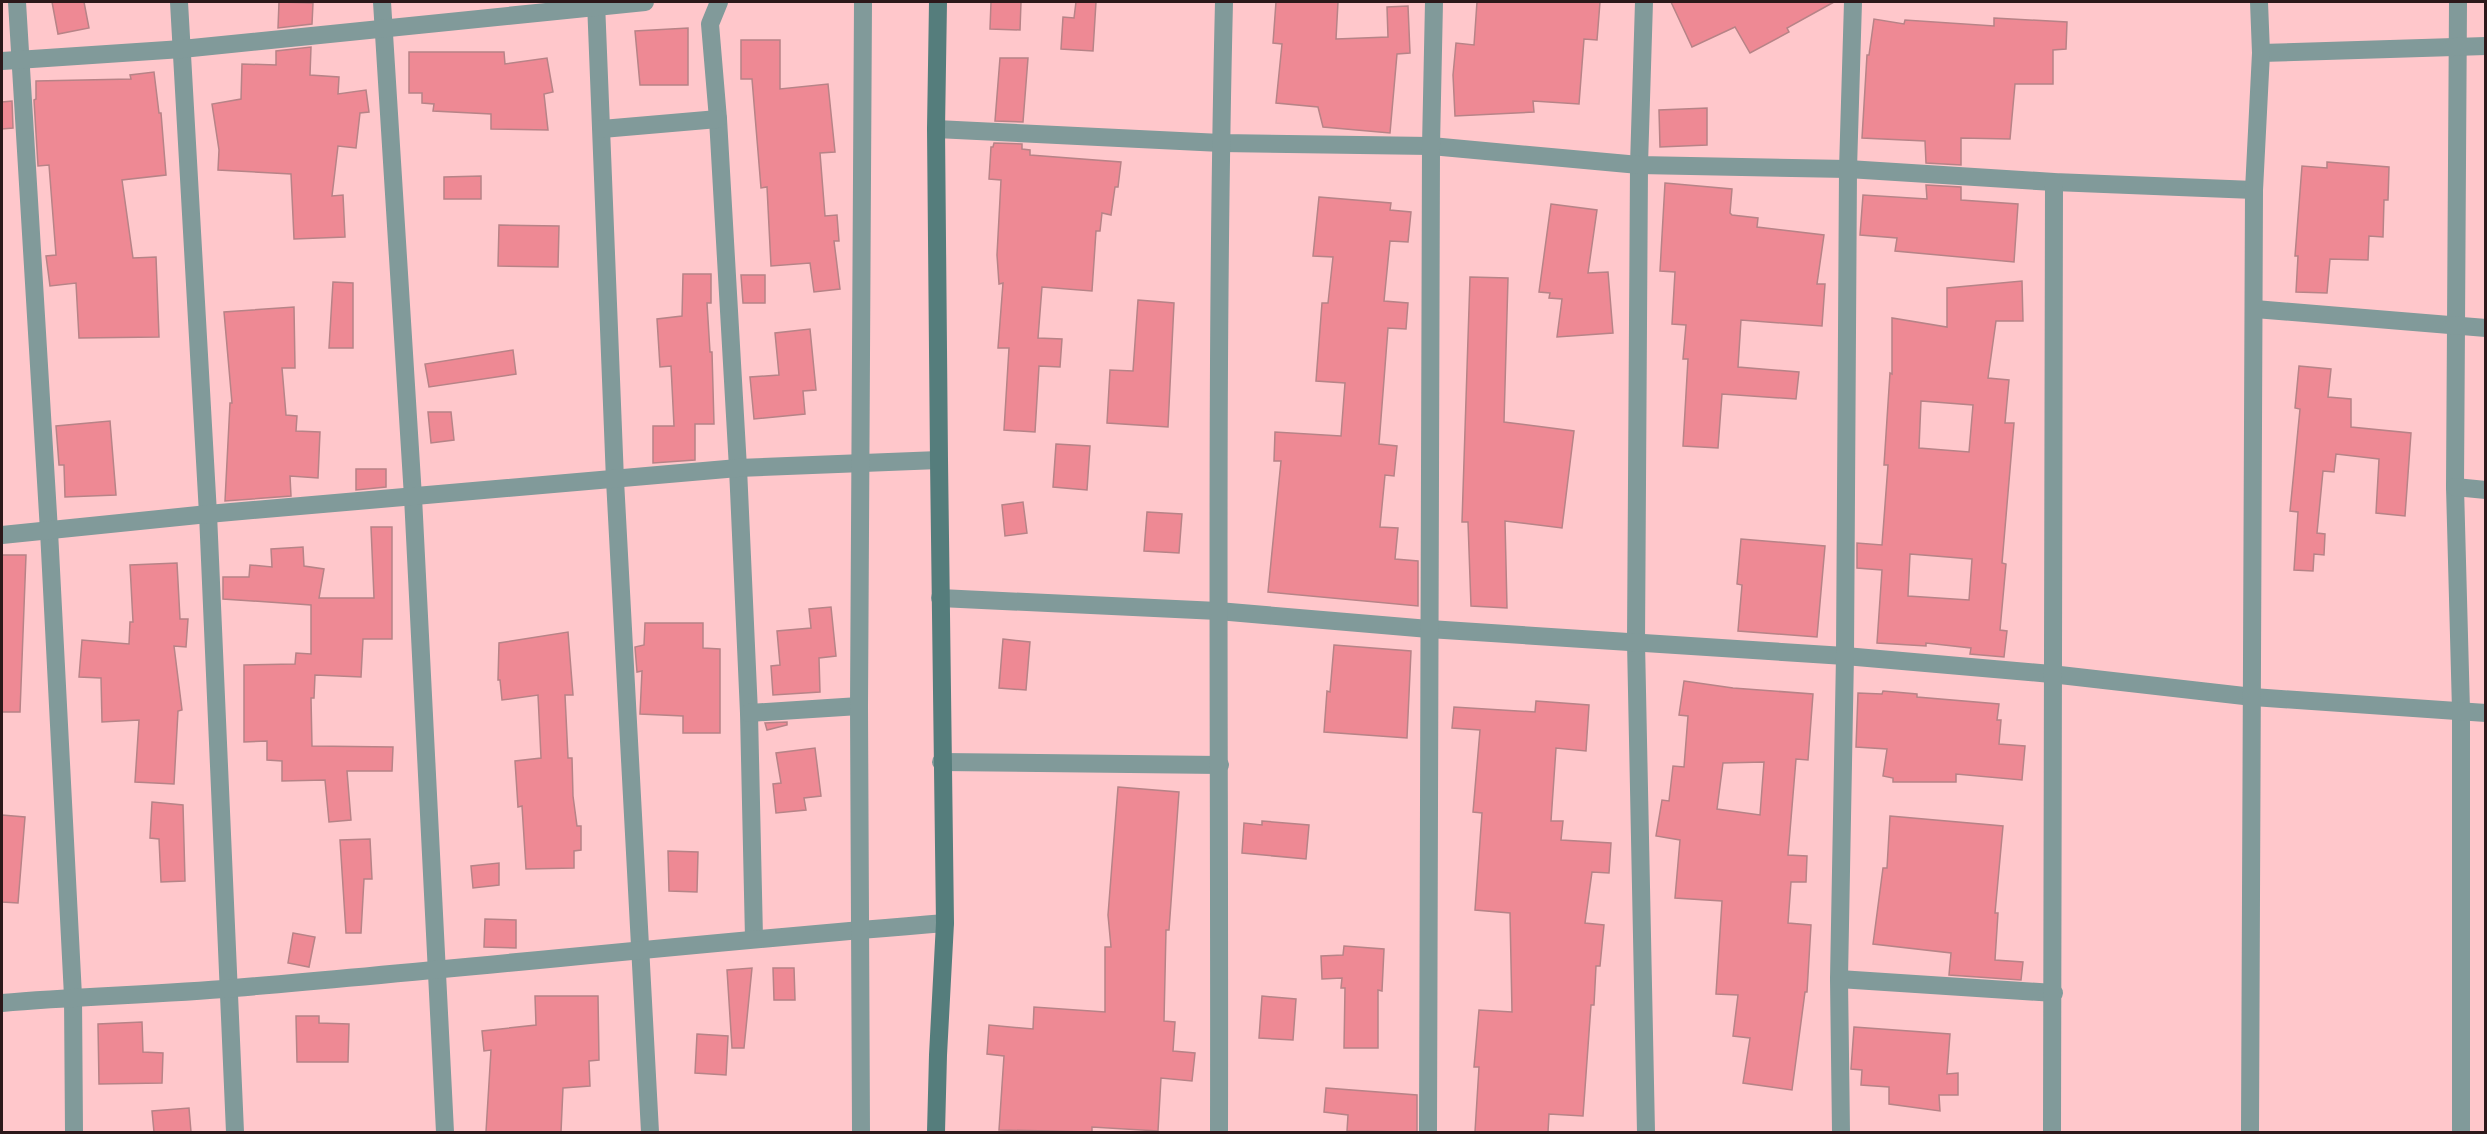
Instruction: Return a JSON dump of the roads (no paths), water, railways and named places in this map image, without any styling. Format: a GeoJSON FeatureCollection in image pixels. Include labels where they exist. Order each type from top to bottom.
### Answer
{"type":"FeatureCollection","features":[{"type":"Feature","properties":{"kind":"street"},"geometry":{"type":"LineString","coordinates":[[17,2],[49,531],[72,996],[74,1132]]}},
{"type":"Feature","properties":{"kind":"street"},"geometry":{"type":"LineString","coordinates":[[179,2],[208,514],[235,1132]]}},
{"type":"Feature","properties":{"kind":"street"},"geometry":{"type":"LineString","coordinates":[[382,2],[412,497],[445,1132]]}},
{"type":"Feature","properties":{"kind":"street"},"geometry":{"type":"LineString","coordinates":[[2,62],[182,49],[596,4],[645,2]]}},
{"type":"Feature","properties":{"kind":"street"},"geometry":{"type":"LineString","coordinates":[[719,2],[710,24],[718,119],[738,468],[749,713],[754,938]]}},
{"type":"Feature","properties":{"kind":"street"},"geometry":{"type":"LineString","coordinates":[[861,1132],[859,706],[863,2]]}},
{"type":"Feature","properties":{"kind":"street"},"geometry":{"type":"LineString","coordinates":[[936,1132],[945,922],[941,762],[936,129],[938,2]]}},
{"type":"Feature","properties":{"kind":"street"},"geometry":{"type":"LineString","coordinates":[[1219,1132],[1218,611],[1224,2]]}},
{"type":"Feature","properties":{"kind":"street"},"geometry":{"type":"LineString","coordinates":[[1428,1132],[1431,146],[1434,2]]}},
{"type":"Feature","properties":{"kind":"street"},"geometry":{"type":"LineString","coordinates":[[1644,2],[1639,165],[1636,642],[1646,1132]]}},
{"type":"Feature","properties":{"kind":"street"},"geometry":{"type":"LineString","coordinates":[[1841,1132],[1839,979],[1845,656],[1848,169],[1853,2]]}},
{"type":"Feature","properties":{"kind":"street"},"geometry":{"type":"LineString","coordinates":[[2250,1132],[2254,190],[2261,53],[2259,2]]}},
{"type":"Feature","properties":{"kind":"street"},"geometry":{"type":"LineString","coordinates":[[2458,2],[2455,487],[2461,710],[2461,1132]]}},
{"type":"Feature","properties":{"kind":"street"},"geometry":{"type":"LineString","coordinates":[[596,4],[615,480],[650,1132]]}},
{"type":"Feature","properties":{"kind":"street"},"geometry":{"type":"LineString","coordinates":[[2261,53],[2486,46]]}},
{"type":"Feature","properties":{"kind":"street"},"geometry":{"type":"LineString","coordinates":[[602,129],[718,119]]}},
{"type":"Feature","properties":{"kind":"street"},"geometry":{"type":"LineString","coordinates":[[936,129],[1221,143],[1431,146],[1639,165],[1848,169],[2054,182],[2254,190]]}},
{"type":"Feature","properties":{"kind":"street"},"geometry":{"type":"LineString","coordinates":[[2052,1132],[2054,993],[2051,674],[2054,182]]}},
{"type":"Feature","properties":{"kind":"street"},"geometry":{"type":"LineString","coordinates":[[2255,309],[2486,328]]}},
{"type":"Feature","properties":{"kind":"street"},"geometry":{"type":"LineString","coordinates":[[2,535],[208,514],[738,468],[861,461],[939,460]]}},
{"type":"Feature","properties":{"kind":"street"},"geometry":{"type":"LineString","coordinates":[[2455,487],[2486,490]]}},
{"type":"Feature","properties":{"kind":"street"},"geometry":{"type":"LineString","coordinates":[[940,598],[1218,611],[1429,629],[1845,656],[2051,674],[2253,697],[2486,713]]}},
{"type":"Feature","properties":{"kind":"street"},"geometry":{"type":"LineString","coordinates":[[749,713],[859,706]]}},
{"type":"Feature","properties":{"kind":"street"},"geometry":{"type":"LineString","coordinates":[[941,762],[1220,765]]}},
{"type":"Feature","properties":{"kind":"street"},"geometry":{"type":"LineString","coordinates":[[2,1003],[72,996],[230,989],[754,938],[945,922]]}},
{"type":"Feature","properties":{"kind":"street"},"geometry":{"type":"LineString","coordinates":[[1839,979],[2054,993]]}}]}
